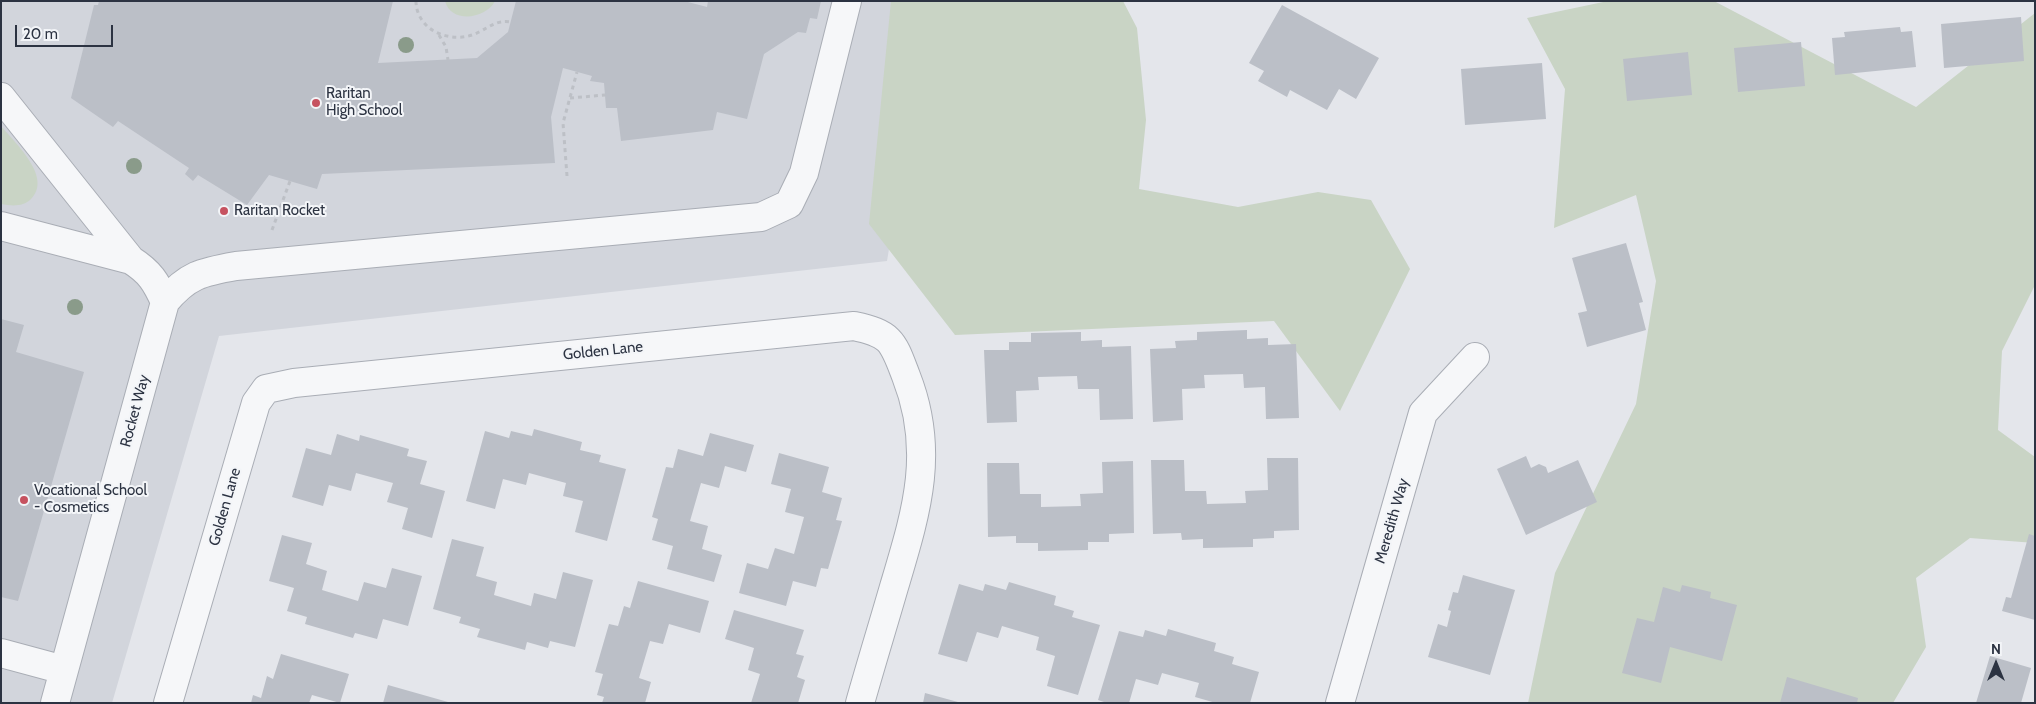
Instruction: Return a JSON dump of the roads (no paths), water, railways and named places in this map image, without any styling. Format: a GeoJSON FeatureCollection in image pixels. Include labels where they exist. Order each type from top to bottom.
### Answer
{"type":"FeatureCollection","features":[{"type":"Feature","properties":{"kind":"street"},"geometry":{"type":"LineString","coordinates":[[1,226],[131,260],[146,269],[157,284],[165,302],[177,288],[193,276],[236,266],[761,217],[789,204],[804,173],[847,1]]}},
{"type":"Feature","properties":{"kind":"street"},"geometry":{"type":"LineString","coordinates":[[1,97],[131,260]]}},
{"type":"Feature","properties":{"kind":"street","name":"Rocket Way"},"geometry":{"type":"LineString","coordinates":[[55,703],[165,302]]}},
{"type":"Feature","properties":{"kind":"street","name":"Golden Lane"},"geometry":{"type":"LineString","coordinates":[[168,703],[256,403],[266,390],[294,383],[854,326],[875,330],[888,338],[898,356],[912,390],[918,412],[921,440],[921,479],[914,522],[860,703]]}},
{"type":"Feature","properties":{"kind":"street","name":"Meredith Way"},"geometry":{"type":"LineString","coordinates":[[1340,703],[1423,413],[1475,357]]}},
{"type":"Feature","properties":{"kind":"street"},"geometry":{"type":"LineString","coordinates":[[1,653],[64,670]]}},
{"type":"Feature","properties":{"kind":"place","name":"Raritan High School"},"geometry":{"type":"Point","coordinates":[316,103]}},
{"type":"Feature","properties":{"kind":"place","name":"Raritan Rocket"},"geometry":{"type":"Point","coordinates":[224,211]}},
{"type":"Feature","properties":{"kind":"place","name":"Vocational School - Cosmetics"},"geometry":{"type":"Point","coordinates":[24,500]}}]}
